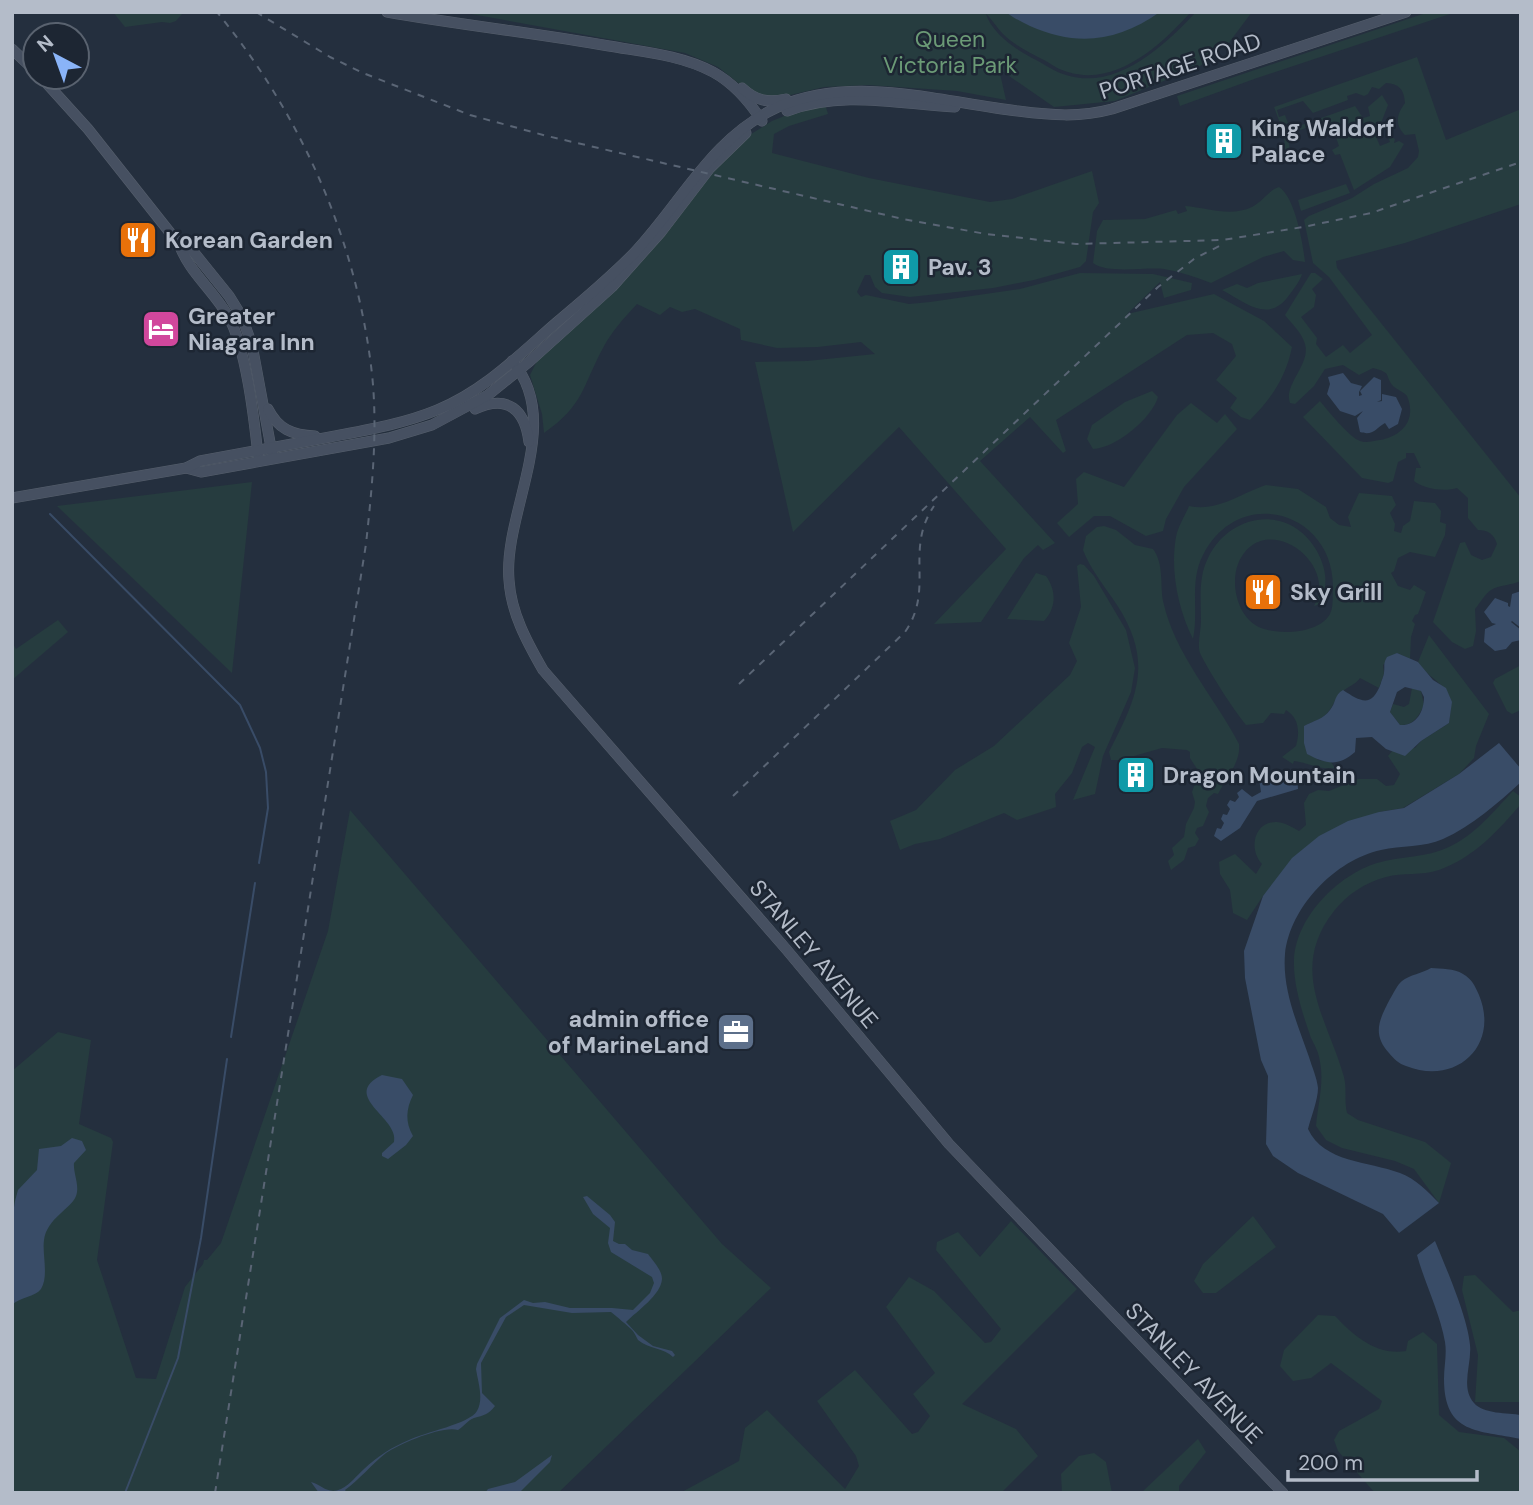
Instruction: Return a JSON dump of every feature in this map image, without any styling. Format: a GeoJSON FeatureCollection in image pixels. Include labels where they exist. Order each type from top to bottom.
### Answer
{"type":"FeatureCollection","features":[{"type":"Feature","properties":{"kind":"main road"},"geometry":{"type":"LineString","coordinates":[[387,12],[683,60],[710,71],[736,89],[761,119]]}},
{"type":"Feature","properties":{"kind":"main road","name":"PORTAGE ROAD"},"geometry":{"type":"LineString","coordinates":[[761,119],[795,101],[831,93],[860,92],[908,95],[1067,117],[1101,112],[1406,12]]}},
{"type":"Feature","properties":{"kind":"main road"},"geometry":{"type":"LineString","coordinates":[[640,51],[664,52],[702,62],[722,71],[751,96],[764,101],[845,87],[868,87],[908,95]]}},
{"type":"Feature","properties":{"kind":"main road"},"geometry":{"type":"LineString","coordinates":[[54,91],[88,129],[179,244],[185,260],[222,306],[235,331],[253,412],[259,462]]}},
{"type":"Feature","properties":{"kind":"main road","name":"PORTAGE ROAD"},"geometry":{"type":"LineString","coordinates":[[761,119],[797,107],[842,99],[1001,109]]}},
{"type":"Feature","properties":{"kind":"main road"},"geometry":{"type":"LineString","coordinates":[[12,498],[186,468],[200,461],[401,422],[439,409],[470,393],[512,361],[622,264],[657,227],[713,155],[729,139],[761,119]]}},
{"type":"Feature","properties":{"kind":"main road"},"geometry":{"type":"LineString","coordinates":[[389,438],[432,425],[459,412],[488,395],[520,370],[612,287],[661,232],[718,159],[761,119]]}},
{"type":"Feature","properties":{"kind":"main road"},"geometry":{"type":"LineString","coordinates":[[179,244],[192,250],[229,296],[242,317],[263,398],[273,460]]}},
{"type":"Feature","properties":{"kind":"main road","name":"STANLEY AVENUE"},"geometry":{"type":"LineString","coordinates":[[512,361],[520,370],[532,401],[535,427],[510,555],[509,579],[512,599],[524,637],[543,670],[786,948],[949,1144],[1283,1493]]}},
{"type":"Feature","properties":{"kind":"main road"},"geometry":{"type":"LineString","coordinates":[[263,398],[272,417],[286,431],[307,436],[333,436]]}},
{"type":"Feature","properties":{"kind":"main road"},"geometry":{"type":"LineString","coordinates":[[186,468],[201,472],[421,432],[448,423],[489,402],[501,403],[514,409],[522,417],[527,425],[530,454]]}},
{"type":"Feature","properties":{"kind":"green space"},"geometry":{"type":"Polygon","coordinates":[[[113,12],[182,14],[170,23],[125,27],[113,12]]]}},
{"type":"Feature","properties":{"kind":"green space","name":"Queen Victoria Park"},"geometry":{"type":"Polygon","coordinates":[[[460,12],[1191,12],[1166,37],[1136,60],[1103,74],[1086,75],[1061,70],[1012,42],[986,14],[993,28],[1018,50],[1057,72],[1085,78],[1103,77],[1138,62],[1154,51],[1196,12],[1252,12],[1228,44],[1215,48],[1209,60],[1200,66],[1115,101],[1054,107],[999,69],[1006,100],[957,91],[868,85],[824,87],[778,98],[751,93],[718,67],[685,53],[460,12]]]}},
{"type":"Feature","properties":{"kind":"green space"},"geometry":{"type":"Polygon","coordinates":[[[1429,12],[1456,12],[1180,106],[1177,96],[1429,12]]]}},
{"type":"Feature","properties":{"kind":"green space"},"geometry":{"type":"Polygon","coordinates":[[[1417,57],[1446,140],[1521,109],[1521,204],[1405,243],[1336,261],[1337,268],[1521,498],[1521,581],[1494,588],[1485,596],[1475,609],[1476,631],[1473,646],[1465,649],[1452,642],[1433,622],[1460,543],[1465,542],[1471,555],[1482,560],[1491,557],[1497,544],[1492,535],[1478,530],[1468,518],[1468,498],[1457,488],[1435,489],[1414,481],[1416,468],[1421,468],[1414,453],[1406,453],[1406,458],[1398,462],[1393,481],[1388,483],[1362,478],[1303,417],[1320,401],[1354,438],[1363,442],[1380,440],[1395,435],[1406,426],[1410,412],[1407,396],[1393,386],[1383,371],[1373,368],[1359,375],[1343,365],[1325,369],[1314,386],[1295,404],[1290,403],[1289,396],[1306,352],[1302,336],[1285,315],[1311,273],[1323,279],[1312,289],[1316,295],[1314,307],[1301,317],[1317,338],[1316,344],[1326,357],[1343,345],[1350,353],[1372,335],[1329,277],[1313,263],[1304,220],[1408,168],[1418,157],[1419,151],[1415,134],[1405,135],[1399,127],[1400,111],[1405,103],[1402,91],[1394,85],[1386,83],[1379,89],[1372,87],[1364,96],[1356,93],[1347,96],[1348,100],[1313,113],[1303,101],[1277,110],[1279,117],[1285,115],[1288,123],[1281,126],[1274,107],[1417,57]]]}},
{"type":"Feature","properties":{"kind":"green space"},"geometry":{"type":"Polygon","coordinates":[[[1382,95],[1388,105],[1381,123],[1372,129],[1373,133],[1380,137],[1377,139],[1380,146],[1390,142],[1387,135],[1395,139],[1394,143],[1399,141],[1404,144],[1390,167],[1354,190],[1340,154],[1335,155],[1332,150],[1339,146],[1332,126],[1323,121],[1293,133],[1288,139],[1292,161],[1286,161],[1284,136],[1290,129],[1355,106],[1363,118],[1370,116],[1368,107],[1382,95]]]}},
{"type":"Feature","properties":{"kind":"green space"},"geometry":{"type":"Polygon","coordinates":[[[825,104],[828,114],[789,126],[774,134],[772,153],[869,178],[990,202],[1012,199],[1092,171],[1099,203],[1093,212],[1086,261],[1080,267],[993,288],[910,297],[882,293],[875,287],[870,275],[865,275],[857,292],[861,297],[866,295],[909,304],[1020,289],[1080,273],[1153,274],[1192,283],[1191,290],[1164,298],[1160,282],[1127,314],[1214,294],[1264,321],[1292,347],[1277,386],[1250,420],[1230,408],[1237,398],[1216,380],[1236,356],[1232,344],[1213,333],[1187,335],[1056,420],[1066,451],[1063,453],[1030,417],[980,461],[1055,543],[1043,550],[1038,545],[1024,558],[981,622],[934,624],[1006,549],[899,427],[793,532],[755,362],[807,361],[875,354],[861,342],[777,348],[741,340],[740,329],[695,309],[682,312],[670,307],[660,315],[637,304],[607,342],[575,404],[544,433],[542,414],[530,375],[539,357],[712,170],[748,136],[772,121],[799,110],[825,104]]]}},
{"type":"Feature","properties":{"kind":"green space"},"geometry":{"type":"Polygon","coordinates":[[[1346,184],[1350,193],[1301,211],[1298,200],[1346,184]]]}},
{"type":"Feature","properties":{"kind":"green space"},"geometry":{"type":"Polygon","coordinates":[[[1279,187],[1285,192],[1294,210],[1305,262],[1293,260],[1284,251],[1263,257],[1211,283],[1164,269],[1117,269],[1093,263],[1097,231],[1103,220],[1145,219],[1176,210],[1178,214],[1187,211],[1185,206],[1228,212],[1244,210],[1256,205],[1279,187]]]}},
{"type":"Feature","properties":{"kind":"green space"},"geometry":{"type":"Polygon","coordinates":[[[1302,274],[1282,303],[1266,310],[1249,305],[1222,290],[1237,284],[1247,288],[1258,283],[1302,274]]]}},
{"type":"Feature","properties":{"kind":"green space"},"geometry":{"type":"Polygon","coordinates":[[[1152,391],[1158,397],[1149,414],[1141,422],[1122,438],[1093,449],[1087,439],[1092,425],[1125,402],[1152,391]]]}},
{"type":"Feature","properties":{"kind":"green space"},"geometry":{"type":"Polygon","coordinates":[[[1191,403],[1217,423],[1225,414],[1237,429],[1184,487],[1166,519],[1163,531],[1146,536],[1110,516],[1094,516],[1069,537],[1057,523],[1078,504],[1076,479],[1084,472],[1124,487],[1177,415],[1191,403]]]}},
{"type":"Feature","properties":{"kind":"green space"},"geometry":{"type":"Polygon","coordinates":[[[252,482],[232,673],[57,506],[252,482]]]}},
{"type":"Feature","properties":{"kind":"green space"},"geometry":{"type":"Polygon","coordinates":[[[1266,485],[1298,489],[1326,507],[1330,518],[1339,525],[1351,527],[1348,517],[1359,493],[1392,496],[1396,505],[1390,513],[1395,524],[1394,531],[1401,533],[1403,526],[1410,521],[1414,501],[1435,503],[1441,511],[1440,522],[1446,524],[1445,535],[1435,557],[1410,552],[1398,558],[1391,573],[1398,586],[1410,590],[1414,585],[1426,592],[1418,614],[1412,621],[1415,624],[1411,637],[1410,659],[1397,653],[1383,665],[1384,674],[1379,688],[1360,678],[1340,694],[1324,716],[1304,726],[1304,742],[1318,760],[1331,762],[1335,768],[1294,761],[1293,764],[1282,757],[1296,746],[1298,736],[1296,721],[1286,710],[1284,714],[1271,713],[1263,723],[1246,725],[1228,701],[1200,653],[1199,646],[1203,573],[1218,542],[1231,530],[1246,523],[1278,521],[1293,526],[1307,537],[1318,553],[1325,572],[1325,585],[1320,604],[1314,606],[1319,589],[1316,573],[1308,558],[1295,547],[1279,541],[1264,540],[1249,548],[1238,564],[1235,582],[1242,609],[1253,624],[1278,632],[1317,626],[1330,614],[1333,588],[1329,562],[1318,540],[1302,525],[1282,516],[1260,514],[1239,519],[1219,533],[1199,565],[1195,586],[1193,639],[1179,602],[1174,550],[1177,533],[1189,506],[1209,507],[1266,485]]]}},
{"type":"Feature","properties":{"kind":"green space"},"geometry":{"type":"Polygon","coordinates":[[[1097,527],[1116,530],[1135,545],[1153,549],[1160,567],[1163,601],[1176,639],[1239,744],[1233,769],[1218,794],[1214,793],[1208,798],[1206,806],[1209,812],[1203,826],[1197,828],[1195,833],[1199,839],[1195,846],[1188,848],[1184,860],[1171,870],[1168,861],[1174,855],[1172,848],[1184,837],[1186,824],[1194,808],[1192,792],[1199,772],[1187,750],[1162,748],[1111,760],[1109,752],[1134,697],[1138,662],[1128,625],[1083,550],[1086,536],[1097,527]]]}},
{"type":"Feature","properties":{"kind":"green space"},"geometry":{"type":"Polygon","coordinates":[[[1080,564],[1094,576],[1126,630],[1135,668],[1131,692],[1103,756],[1095,794],[1073,800],[1095,747],[1088,743],[1082,747],[1072,773],[1055,794],[1056,807],[1017,820],[1004,813],[940,839],[900,850],[890,821],[916,810],[955,770],[994,746],[1070,675],[1077,661],[1069,643],[1081,607],[1077,566],[1080,564]]]}},
{"type":"Feature","properties":{"kind":"green space"},"geometry":{"type":"Polygon","coordinates":[[[1036,573],[1046,576],[1052,587],[1054,598],[1048,616],[1044,621],[1007,619],[1036,573]]]}},
{"type":"Feature","properties":{"kind":"green space"},"geometry":{"type":"Polygon","coordinates":[[[58,620],[68,632],[12,680],[12,642],[16,649],[58,620]]]}},
{"type":"Feature","properties":{"kind":"green space"},"geometry":{"type":"Polygon","coordinates":[[[1429,635],[1489,714],[1474,758],[1459,774],[1403,808],[1379,812],[1263,896],[1247,920],[1233,913],[1230,890],[1220,874],[1219,862],[1235,854],[1256,874],[1262,864],[1255,851],[1256,837],[1263,826],[1277,822],[1299,831],[1306,825],[1304,803],[1309,794],[1318,790],[1329,791],[1358,779],[1377,779],[1386,786],[1394,785],[1400,774],[1388,756],[1393,750],[1415,748],[1449,723],[1448,693],[1418,662],[1429,635]]]}},
{"type":"Feature","properties":{"kind":"green space"},"geometry":{"type":"Polygon","coordinates":[[[1521,665],[1521,710],[1512,714],[1507,711],[1493,683],[1495,679],[1521,665]]]}},
{"type":"Feature","properties":{"kind":"green space"},"geometry":{"type":"Polygon","coordinates":[[[1412,688],[1421,691],[1424,705],[1412,722],[1400,725],[1390,712],[1393,704],[1404,707],[1409,704],[1412,688]]]}},
{"type":"Feature","properties":{"kind":"green space"},"geometry":{"type":"Polygon","coordinates":[[[1513,791],[1521,797],[1521,804],[1494,834],[1474,851],[1439,870],[1379,879],[1350,895],[1334,911],[1321,933],[1314,953],[1312,974],[1315,994],[1344,1077],[1347,1113],[1358,1120],[1425,1142],[1451,1163],[1439,1203],[1414,1169],[1395,1161],[1342,1148],[1326,1140],[1316,1126],[1321,1066],[1297,990],[1294,960],[1302,928],[1311,914],[1334,888],[1348,877],[1377,863],[1449,847],[1476,829],[1513,791]]]}},
{"type":"Feature","properties":{"kind":"green space"},"geometry":{"type":"Polygon","coordinates":[[[350,810],[722,1244],[771,1288],[558,1493],[12,1493],[12,1071],[58,1032],[91,1040],[79,1124],[111,1138],[113,1142],[97,1260],[136,1378],[156,1379],[185,1287],[204,1260],[207,1260],[221,1243],[328,931],[350,810]]]}},
{"type":"Feature","properties":{"kind":"green space"},"geometry":{"type":"Polygon","coordinates":[[[1253,1216],[1276,1247],[1216,1293],[1203,1293],[1194,1281],[1203,1264],[1253,1216]]]}},
{"type":"Feature","properties":{"kind":"green space"},"geometry":{"type":"Polygon","coordinates":[[[1011,1221],[1077,1289],[962,1404],[1016,1429],[1038,1456],[1001,1493],[680,1493],[739,1461],[745,1428],[767,1410],[845,1489],[859,1466],[856,1456],[817,1401],[855,1370],[912,1434],[918,1432],[930,1416],[913,1394],[935,1373],[886,1307],[909,1277],[934,1291],[985,1343],[991,1342],[1001,1329],[936,1250],[937,1242],[958,1232],[980,1257],[1011,1221]]]}},
{"type":"Feature","properties":{"kind":"green space"},"geometry":{"type":"Polygon","coordinates":[[[1475,1275],[1513,1312],[1521,1310],[1521,1402],[1475,1402],[1478,1355],[1462,1290],[1464,1276],[1475,1275]]]}},
{"type":"Feature","properties":{"kind":"green space"},"geometry":{"type":"Polygon","coordinates":[[[1318,1315],[1335,1316],[1358,1337],[1385,1350],[1406,1351],[1408,1341],[1423,1332],[1437,1344],[1439,1415],[1459,1432],[1504,1438],[1521,1452],[1521,1493],[1375,1493],[1338,1451],[1334,1440],[1339,1431],[1379,1409],[1382,1401],[1331,1363],[1311,1378],[1293,1381],[1280,1366],[1284,1350],[1318,1315]]]}},
{"type":"Feature","properties":{"kind":"green space"},"geometry":{"type":"Polygon","coordinates":[[[1198,1439],[1206,1452],[1179,1486],[1179,1493],[1141,1493],[1198,1439]]]}},
{"type":"Feature","properties":{"kind":"green space"},"geometry":{"type":"Polygon","coordinates":[[[1094,1453],[1106,1462],[1112,1493],[1062,1493],[1061,1474],[1079,1456],[1094,1453]]]}},
{"type":"Feature","properties":{"kind":"water"},"geometry":{"type":"Polygon","coordinates":[[[1006,12],[1160,12],[1128,30],[1080,39],[1047,33],[1006,12]]]}},
{"type":"Feature","properties":{"kind":"water"},"geometry":{"type":"Polygon","coordinates":[[[1343,373],[1351,383],[1362,386],[1359,392],[1359,396],[1362,395],[1360,391],[1374,377],[1381,380],[1381,400],[1377,402],[1382,401],[1382,394],[1396,397],[1402,409],[1398,424],[1389,429],[1385,423],[1371,432],[1360,432],[1357,418],[1363,411],[1355,416],[1340,411],[1327,394],[1330,384],[1328,377],[1343,373]]]}},
{"type":"Feature","properties":{"kind":"water"},"geometry":{"type":"Polygon","coordinates":[[[1521,591],[1521,628],[1511,622],[1521,630],[1521,640],[1512,642],[1506,649],[1495,651],[1484,642],[1485,629],[1496,624],[1492,623],[1484,612],[1495,598],[1508,603],[1510,607],[1512,594],[1521,591]]]}},
{"type":"Feature","properties":{"kind":"water"},"geometry":{"type":"Polygon","coordinates":[[[1397,653],[1418,662],[1433,680],[1446,688],[1452,702],[1449,723],[1421,741],[1405,756],[1386,749],[1372,737],[1356,738],[1355,752],[1337,762],[1326,762],[1307,754],[1304,726],[1328,713],[1343,690],[1361,700],[1374,696],[1384,674],[1387,657],[1397,653]],[[1405,687],[1397,692],[1390,712],[1400,725],[1415,721],[1421,713],[1424,697],[1421,691],[1405,687]]]}},
{"type":"Feature","properties":{"kind":"water"},"geometry":{"type":"Polygon","coordinates":[[[1499,743],[1521,769],[1521,782],[1494,806],[1454,834],[1428,844],[1381,850],[1347,864],[1318,888],[1305,903],[1289,936],[1285,954],[1288,994],[1318,1088],[1308,1129],[1325,1149],[1348,1159],[1406,1176],[1439,1203],[1399,1233],[1383,1214],[1298,1173],[1273,1156],[1266,1144],[1268,1076],[1261,1060],[1245,978],[1244,951],[1263,896],[1292,858],[1319,836],[1348,821],[1404,808],[1459,774],[1499,743]]]}},
{"type":"Feature","properties":{"kind":"water"},"geometry":{"type":"Polygon","coordinates":[[[1275,775],[1281,775],[1282,780],[1289,779],[1291,775],[1297,777],[1298,789],[1257,801],[1240,828],[1221,841],[1214,836],[1217,828],[1221,829],[1224,823],[1221,819],[1230,809],[1227,805],[1230,800],[1235,802],[1239,797],[1237,793],[1242,789],[1252,797],[1261,792],[1259,779],[1265,777],[1268,781],[1274,780],[1275,775]]]}},
{"type":"Feature","properties":{"kind":"water"},"geometry":{"type":"Polygon","coordinates":[[[1431,968],[1456,971],[1469,978],[1479,995],[1484,1014],[1478,1045],[1469,1057],[1457,1066],[1441,1071],[1424,1071],[1401,1064],[1384,1046],[1379,1033],[1383,1014],[1398,985],[1408,977],[1431,968]]]}},
{"type":"Feature","properties":{"kind":"water"},"geometry":{"type":"Polygon","coordinates":[[[382,1075],[402,1079],[413,1095],[407,1115],[413,1136],[388,1159],[382,1156],[382,1153],[394,1142],[393,1133],[389,1124],[368,1099],[367,1091],[370,1083],[382,1075]]]}},
{"type":"Feature","properties":{"kind":"water"},"geometry":{"type":"Polygon","coordinates":[[[72,1138],[82,1141],[86,1150],[74,1163],[76,1196],[46,1232],[45,1278],[41,1289],[12,1305],[12,1220],[18,1190],[37,1170],[39,1149],[61,1146],[72,1138]]]}},
{"type":"Feature","properties":{"kind":"water"},"geometry":{"type":"Polygon","coordinates":[[[587,1196],[615,1222],[613,1241],[648,1254],[659,1269],[662,1279],[658,1291],[626,1322],[653,1346],[672,1351],[675,1355],[673,1357],[642,1343],[632,1330],[611,1312],[572,1313],[524,1305],[506,1317],[481,1363],[482,1393],[495,1406],[490,1411],[472,1419],[458,1430],[442,1430],[392,1449],[345,1490],[347,1493],[319,1493],[311,1482],[329,1490],[341,1489],[375,1460],[391,1449],[416,1437],[472,1416],[480,1401],[477,1364],[500,1318],[524,1300],[570,1308],[633,1310],[650,1293],[654,1283],[652,1277],[611,1252],[608,1243],[610,1228],[593,1214],[583,1197],[587,1196]]]}},
{"type":"Feature","properties":{"kind":"water"},"geometry":{"type":"Polygon","coordinates":[[[1435,1241],[1456,1293],[1468,1334],[1470,1352],[1467,1383],[1470,1397],[1483,1409],[1521,1415],[1521,1439],[1467,1427],[1450,1411],[1444,1379],[1446,1347],[1443,1331],[1417,1255],[1435,1241]]]}},
{"type":"Feature","properties":{"kind":"water"},"geometry":{"type":"Polygon","coordinates":[[[552,1455],[550,1462],[520,1492],[485,1493],[488,1489],[515,1482],[552,1455]]]}},
{"type":"Feature","properties":{"kind":"waterway"},"geometry":{"type":"LineString","coordinates":[[50,514],[240,705],[260,748],[266,772],[268,808],[259,863]]}},
{"type":"Feature","properties":{"kind":"waterway"},"geometry":{"type":"LineString","coordinates":[[231,1037],[255,883]]}},
{"type":"Feature","properties":{"kind":"waterway"},"geometry":{"type":"LineString","coordinates":[[125,1493],[178,1358],[201,1238],[227,1059]]}},
{"type":"Feature","properties":{"kind":"railway"},"geometry":{"type":"LineString","coordinates":[[215,1493],[366,544],[374,438],[372,374],[365,325],[339,228],[321,182],[275,94],[217,12]]}},
{"type":"Feature","properties":{"kind":"railway"},"geometry":{"type":"LineString","coordinates":[[256,12],[330,57],[363,73],[470,115],[547,136],[903,219],[986,234],[1076,244],[1223,240],[1371,213],[1521,162]]}},
{"type":"Feature","properties":{"kind":"railway"},"geometry":{"type":"LineString","coordinates":[[739,684],[1158,287],[1194,259],[1223,244]]}},
{"type":"Feature","properties":{"kind":"railway"},"geometry":{"type":"LineString","coordinates":[[733,796],[905,632],[914,616],[918,600],[921,538],[925,522],[934,506]]}},
{"type":"Feature","properties":{"kind":"place","name":"King Waldorf Palace"},"geometry":{"type":"Point","coordinates":[1224,141]}},
{"type":"Feature","properties":{"kind":"place","name":"Korean Garden"},"geometry":{"type":"Point","coordinates":[138,240]}},
{"type":"Feature","properties":{"kind":"place","name":"Pav. 3"},"geometry":{"type":"Point","coordinates":[901,267]}},
{"type":"Feature","properties":{"kind":"place","name":"Greater Niagara Inn"},"geometry":{"type":"Point","coordinates":[161,329]}},
{"type":"Feature","properties":{"kind":"place","name":"Sky Grill"},"geometry":{"type":"Point","coordinates":[1263,592]}},
{"type":"Feature","properties":{"kind":"place","name":"Dragon Mountain"},"geometry":{"type":"Point","coordinates":[1136,775]}},
{"type":"Feature","properties":{"kind":"place","name":"admin office of MarineLand"},"geometry":{"type":"Point","coordinates":[736,1032]}}]}
